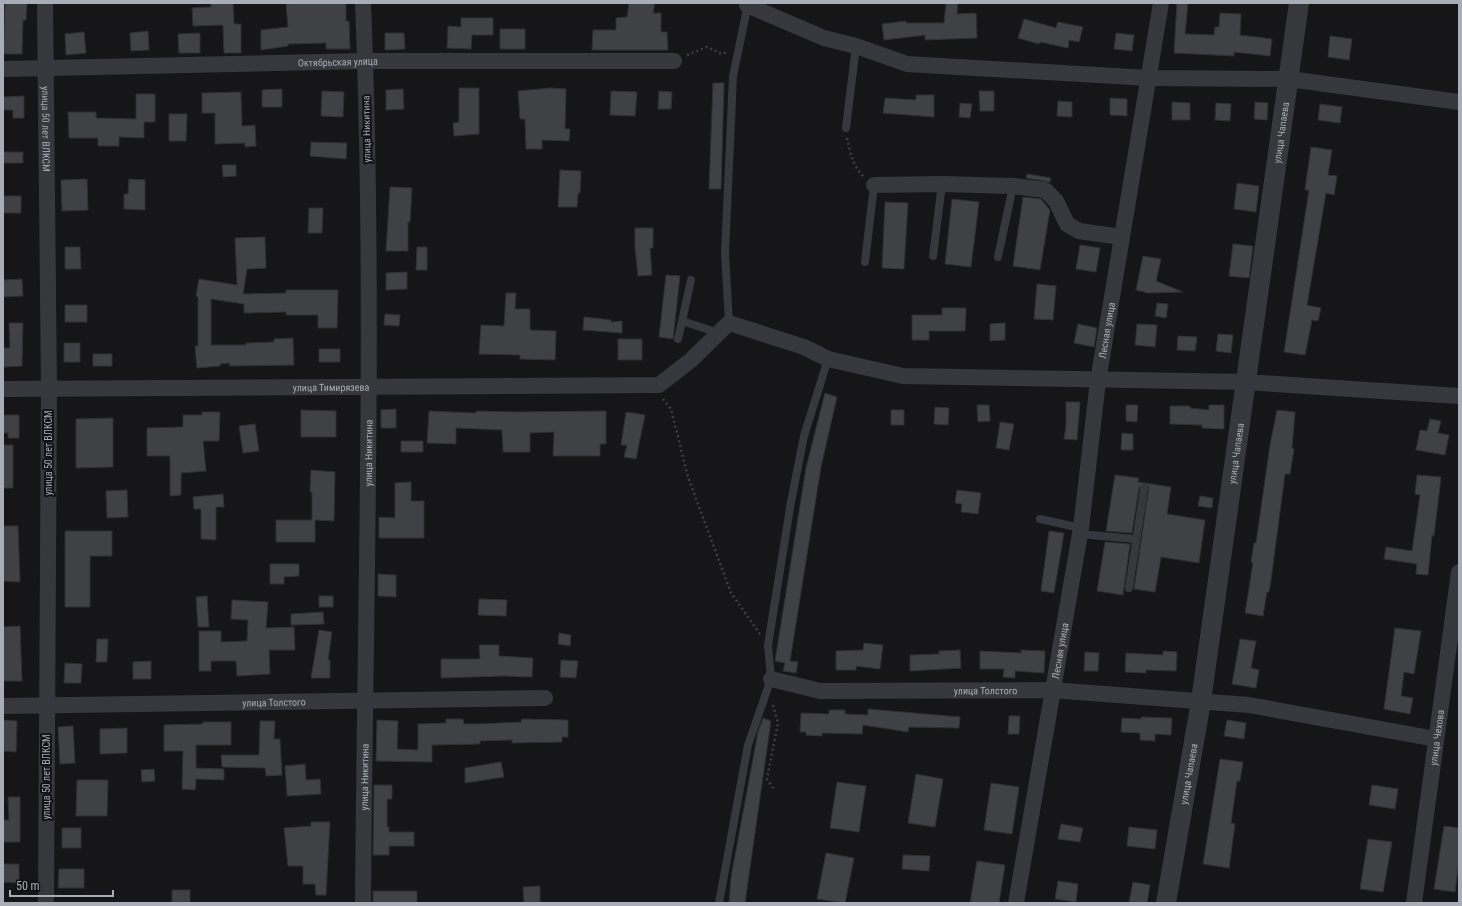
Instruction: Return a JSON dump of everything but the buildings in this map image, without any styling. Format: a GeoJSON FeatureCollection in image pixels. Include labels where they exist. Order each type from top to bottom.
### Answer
{"type":"FeatureCollection","features":[{"type":"Feature","properties":{"kind":"street","name":"улица 50 лет ВЛКСМ"},"geometry":{"type":"LineString","coordinates":[[45,3],[49,390],[46,903]]}},
{"type":"Feature","properties":{"kind":"street","name":"улица Никитина"},"geometry":{"type":"LineString","coordinates":[[363,3],[369,386],[364,701],[363,903]]}},
{"type":"Feature","properties":{"kind":"street","name":"Лесная улица"},"geometry":{"type":"LineString","coordinates":[[1016,903],[1081,531],[1098,380],[1161,3]]}},
{"type":"Feature","properties":{"kind":"street","name":"улица Чапаева"},"geometry":{"type":"LineString","coordinates":[[1166,903],[1201,701],[1299,3]]}},
{"type":"Feature","properties":{"kind":"street"},"geometry":{"type":"LineString","coordinates":[[748,4],[824,38],[856,46],[907,64],[1149,78],[1289,79],[1459,102]]}},
{"type":"Feature","properties":{"kind":"street","name":"Октябрьская улица"},"geometry":{"type":"LineString","coordinates":[[3,69],[365,61],[677,59]]}},
{"type":"Feature","properties":{"kind":"street"},"geometry":{"type":"LineString","coordinates":[[874,185],[942,184],[1013,186],[1045,190],[1056,201],[1067,224],[1079,231],[1121,237]]}},
{"type":"Feature","properties":{"kind":"street"},"geometry":{"type":"LineString","coordinates":[[655,385],[691,360],[724,328],[804,347],[828,359],[903,376],[1245,382],[1459,396]]}},
{"type":"Feature","properties":{"kind":"street","name":"улица Тимирязева"},"geometry":{"type":"LineString","coordinates":[[3,389],[49,390],[369,386],[655,385]]}},
{"type":"Feature","properties":{"kind":"street","name":"улица Чехова"},"geometry":{"type":"LineString","coordinates":[[1414,903],[1459,572]]}},
{"type":"Feature","properties":{"kind":"street","name":"улица Толстого"},"geometry":{"type":"LineString","coordinates":[[769,684],[820,691],[1052,690],[1201,701],[1249,705],[1436,739]]}},
{"type":"Feature","properties":{"kind":"street","name":"улица Толстого"},"geometry":{"type":"LineString","coordinates":[[3,706],[545,698]]}},
{"type":"Feature","properties":{"kind":"lane"},"geometry":{"type":"LineString","coordinates":[[682,321],[724,328],[725,253],[733,76],[748,4]]}},
{"type":"Feature","properties":{"kind":"lane"},"geometry":{"type":"LineString","coordinates":[[846,128],[856,46]]}},
{"type":"Feature","properties":{"kind":"lane"},"geometry":{"type":"LineString","coordinates":[[934,256],[942,184]]}},
{"type":"Feature","properties":{"kind":"lane"},"geometry":{"type":"LineString","coordinates":[[865,262],[874,185]]}},
{"type":"Feature","properties":{"kind":"lane"},"geometry":{"type":"LineString","coordinates":[[998,257],[1013,186]]}},
{"type":"Feature","properties":{"kind":"lane"},"geometry":{"type":"LineString","coordinates":[[678,339],[691,280]]}},
{"type":"Feature","properties":{"kind":"lane"},"geometry":{"type":"LineString","coordinates":[[719,903],[748,745],[769,684],[768,645],[791,502],[804,436],[828,359]]}},
{"type":"Feature","properties":{"kind":"lane"},"geometry":{"type":"LineString","coordinates":[[1129,588],[1135,539],[1144,489]]}},
{"type":"Feature","properties":{"kind":"lane"},"geometry":{"type":"LineString","coordinates":[[1040,519],[1081,531],[1135,539]]}},
{"type":"Feature","properties":{"kind":"path"},"geometry":{"type":"LineString","coordinates":[[677,59],[707,47],[722,54],[730,51]]}},
{"type":"Feature","properties":{"kind":"path"},"geometry":{"type":"LineString","coordinates":[[846,128],[850,156],[860,174],[874,185]]}},
{"type":"Feature","properties":{"kind":"path"},"geometry":{"type":"LineString","coordinates":[[655,385],[671,408],[688,477],[730,593],[768,645]]}},
{"type":"Feature","properties":{"kind":"path"},"geometry":{"type":"LineString","coordinates":[[769,684],[778,724],[767,780],[775,791]]}}]}
